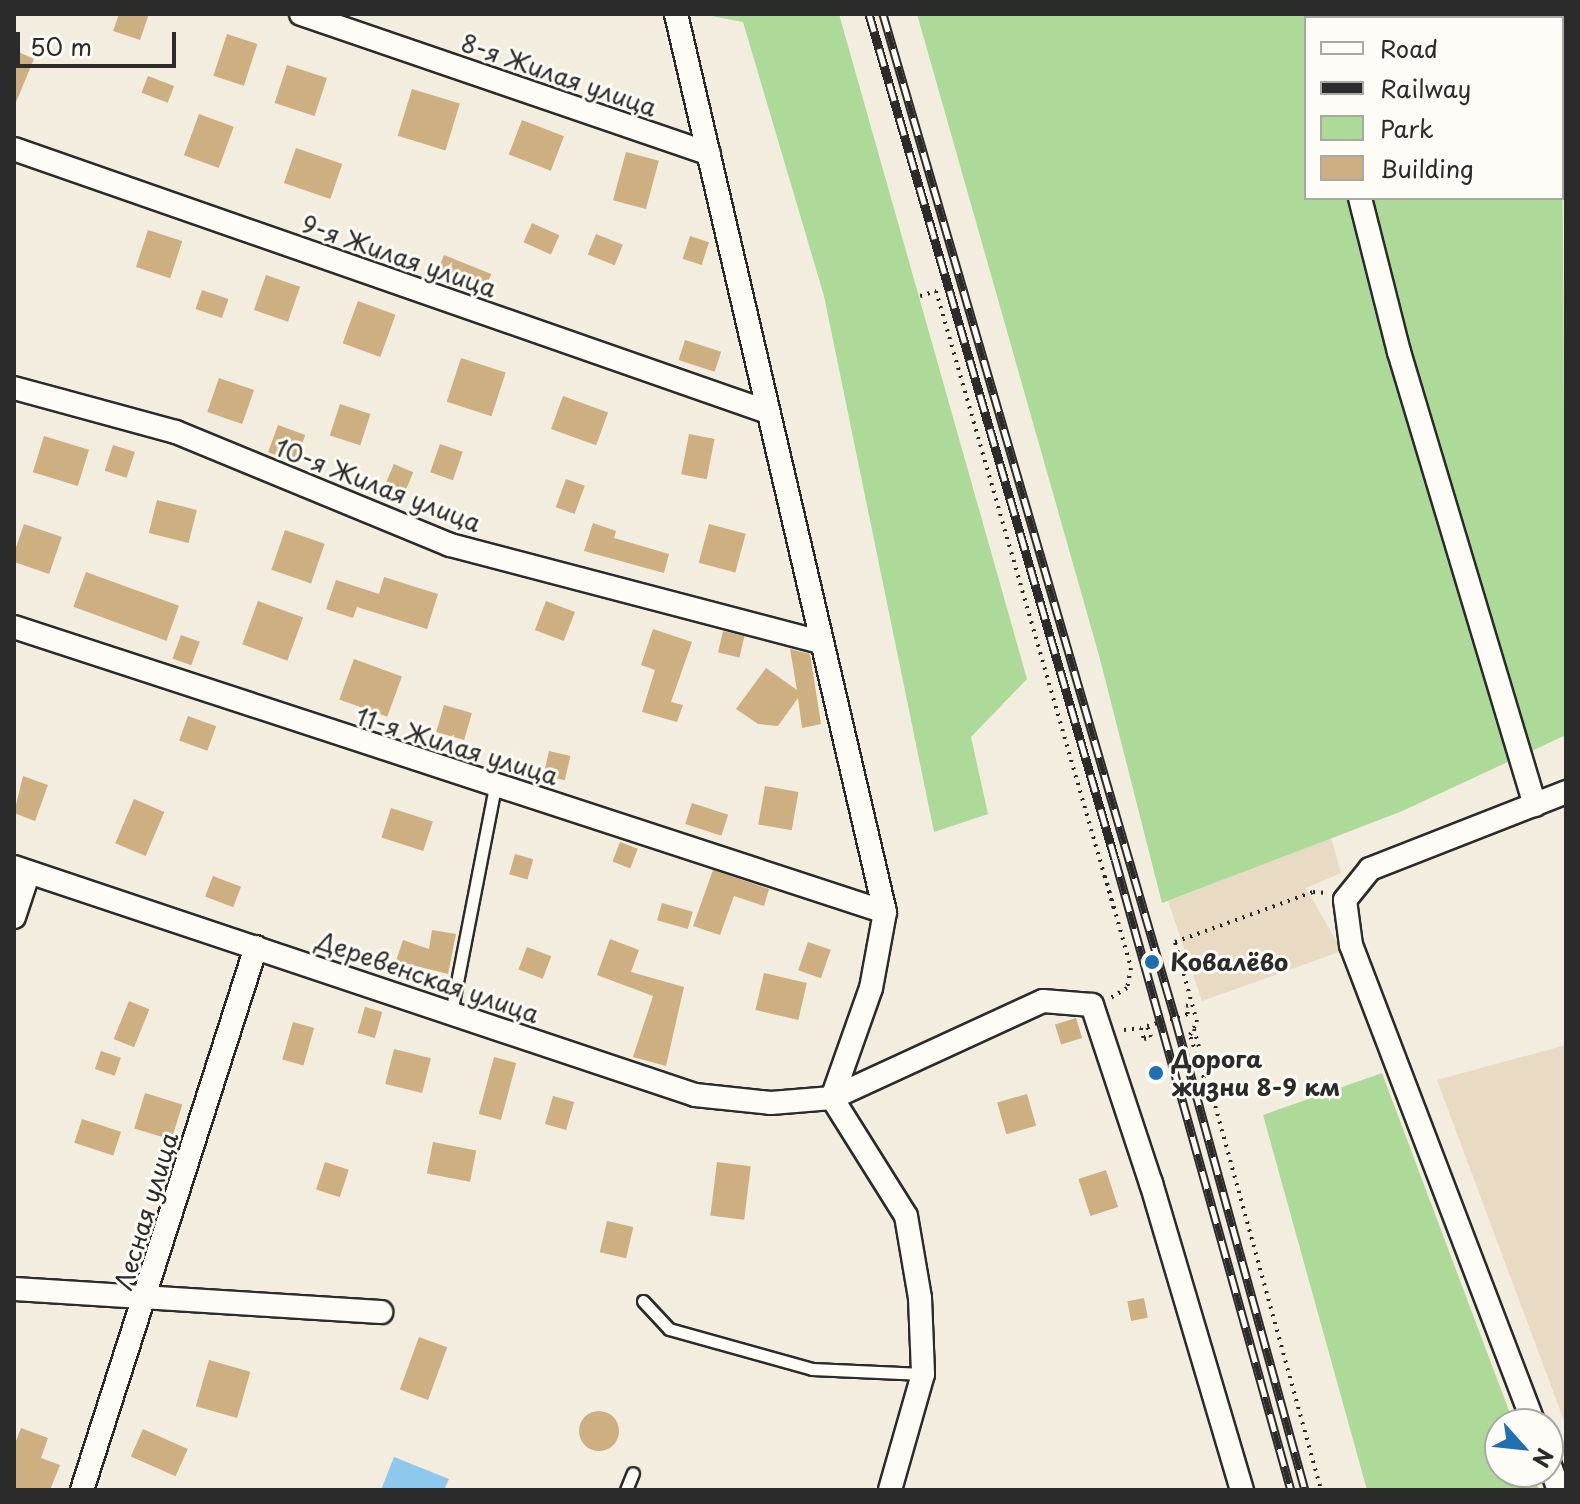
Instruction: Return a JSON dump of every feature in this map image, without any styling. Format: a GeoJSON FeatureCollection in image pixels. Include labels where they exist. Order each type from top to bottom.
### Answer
{"type":"FeatureCollection","features":[{"type":"Feature","properties":{"kind":"street","name":"8-я Жилая улица"},"geometry":{"type":"LineString","coordinates":[[301,14],[709,154]]}},
{"type":"Feature","properties":{"kind":"street"},"geometry":{"type":"LineString","coordinates":[[676,14],[885,912],[871,988],[832,1098]]}},
{"type":"Feature","properties":{"kind":"street","name":"9-я Жилая улица"},"geometry":{"type":"LineString","coordinates":[[14,149],[768,412]]}},
{"type":"Feature","properties":{"kind":"street"},"geometry":{"type":"LineString","coordinates":[[1361,200],[1399,352],[1535,805]]}},
{"type":"Feature","properties":{"kind":"street","name":"10-я Жилая улица"},"geometry":{"type":"LineString","coordinates":[[14,388],[176,432],[450,545],[821,642]]}},
{"type":"Feature","properties":{"kind":"street","name":"11-я Жилая улица"},"geometry":{"type":"LineString","coordinates":[[14,627],[495,787],[675,840],[885,912]]}},
{"type":"Feature","properties":{"kind":"street"},"geometry":{"type":"LineString","coordinates":[[1528,1408],[1351,945],[1345,900],[1370,869],[1566,792]]}},
{"type":"Feature","properties":{"kind":"street"},"geometry":{"type":"LineString","coordinates":[[14,917],[22,869]]}},
{"type":"Feature","properties":{"kind":"street","name":"Деревенская улица"},"geometry":{"type":"LineString","coordinates":[[22,869],[695,1095],[771,1103],[832,1098]]}},
{"type":"Feature","properties":{"kind":"street","name":"Лесная улица"},"geometry":{"type":"LineString","coordinates":[[82,1490],[147,1296],[256,947]]}},
{"type":"Feature","properties":{"kind":"street"},"geometry":{"type":"LineString","coordinates":[[832,1098],[1043,1001],[1092,1005],[1151,1183],[1242,1490]]}},
{"type":"Feature","properties":{"kind":"street"},"geometry":{"type":"LineString","coordinates":[[832,1098],[906,1216],[920,1298],[923,1374],[890,1490]]}},
{"type":"Feature","properties":{"kind":"street"},"geometry":{"type":"LineString","coordinates":[[14,1289],[381,1312]]}},
{"type":"Feature","properties":{"kind":"lane"},"geometry":{"type":"LineString","coordinates":[[451,1013],[495,787]]}},
{"type":"Feature","properties":{"kind":"lane"},"geometry":{"type":"LineString","coordinates":[[643,1301],[669,1329],[812,1369],[923,1374]]}},
{"type":"Feature","properties":{"kind":"lane"},"geometry":{"type":"LineString","coordinates":[[626,1490],[633,1473]]}},
{"type":"Feature","properties":{"kind":"path"},"geometry":{"type":"LineString","coordinates":[[920,296],[936,291],[1105,875],[1131,968],[1131,980],[1118,994]]}},
{"type":"Feature","properties":{"kind":"path"},"geometry":{"type":"LineString","coordinates":[[1321,1490],[1190,1035],[1194,1029],[1192,1004],[1175,942],[1313,892],[1345,900]]}},
{"type":"Feature","properties":{"kind":"path"},"geometry":{"type":"LineString","coordinates":[[1137,1028],[1144,1039],[1151,1037],[1147,1026],[1188,1014],[1186,1006],[1192,1004]]}},
{"type":"Feature","properties":{"kind":"shaded area"},"geometry":{"type":"Polygon","coordinates":[[[1331,838],[1341,873],[1306,888],[1342,951],[1202,1001],[1168,901],[1331,838]]]}},
{"type":"Feature","properties":{"kind":"shaded area"},"geometry":{"type":"Polygon","coordinates":[[[1566,1045],[1566,1426],[1564,1408],[1559,1408],[1437,1080],[1566,1045]]]}},
{"type":"Feature","properties":{"kind":"green space"},"geometry":{"type":"Polygon","coordinates":[[[701,14],[839,14],[1027,679],[971,737],[988,814],[934,832],[824,296],[743,22],[701,14]]]}},
{"type":"Feature","properties":{"kind":"green space"},"geometry":{"type":"Polygon","coordinates":[[[917,14],[1533,14],[1304,16],[1304,200],[1563,200],[1566,735],[1400,812],[1162,903],[1100,659],[917,14]]]}},
{"type":"Feature","properties":{"kind":"green space"},"geometry":{"type":"Polygon","coordinates":[[[1535,14],[1566,14],[1566,94],[1564,16],[1535,14]]]}},
{"type":"Feature","properties":{"kind":"green space"},"geometry":{"type":"Polygon","coordinates":[[[1382,1073],[1508,1408],[1484,1408],[1484,1488],[1539,1490],[1367,1490],[1263,1115],[1382,1073]]]}},
{"type":"Feature","properties":{"kind":"water"},"geometry":{"type":"Polygon","coordinates":[[[394,1457],[449,1479],[444,1490],[381,1490],[394,1457]]]}},
{"type":"Feature","properties":{"kind":"building"},"geometry":{"type":"Polygon","coordinates":[[[119,14],[149,14],[140,40],[113,31],[119,14]]]}},
{"type":"Feature","properties":{"kind":"building"},"geometry":{"type":"Polygon","coordinates":[[[227,34],[257,44],[244,86],[213,76],[227,34]]]}},
{"type":"Feature","properties":{"kind":"building"},"geometry":{"type":"Polygon","coordinates":[[[14,50],[34,59],[14,107],[14,50]]]}},
{"type":"Feature","properties":{"kind":"building"},"geometry":{"type":"Polygon","coordinates":[[[287,65],[327,78],[315,116],[275,103],[287,65]]]}},
{"type":"Feature","properties":{"kind":"building"},"geometry":{"type":"Polygon","coordinates":[[[148,76],[174,86],[168,103],[142,93],[148,76]]]}},
{"type":"Feature","properties":{"kind":"building"},"geometry":{"type":"Polygon","coordinates":[[[412,89],[460,104],[445,150],[398,136],[412,89]]]}},
{"type":"Feature","properties":{"kind":"building"},"geometry":{"type":"Polygon","coordinates":[[[199,114],[234,127],[219,168],[184,155],[199,114]]]}},
{"type":"Feature","properties":{"kind":"building"},"geometry":{"type":"Polygon","coordinates":[[[522,120],[564,136],[551,171],[509,155],[522,120]]]}},
{"type":"Feature","properties":{"kind":"building"},"geometry":{"type":"Polygon","coordinates":[[[296,148],[342,164],[330,199],[284,183],[296,148]]]}},
{"type":"Feature","properties":{"kind":"building"},"geometry":{"type":"Polygon","coordinates":[[[626,152],[659,161],[646,209],[613,200],[626,152]]]}},
{"type":"Feature","properties":{"kind":"building"},"geometry":{"type":"Polygon","coordinates":[[[532,223],[559,235],[551,254],[523,242],[532,223]]]}},
{"type":"Feature","properties":{"kind":"building"},"geometry":{"type":"Polygon","coordinates":[[[148,230],[182,241],[170,278],[136,267],[148,230]]]}},
{"type":"Feature","properties":{"kind":"building"},"geometry":{"type":"Polygon","coordinates":[[[596,234],[623,245],[615,265],[588,254],[596,234]]]}},
{"type":"Feature","properties":{"kind":"building"},"geometry":{"type":"Polygon","coordinates":[[[690,236],[709,242],[702,265],[683,259],[690,236]]]}},
{"type":"Feature","properties":{"kind":"building"},"geometry":{"type":"Polygon","coordinates":[[[444,255],[491,274],[483,295],[436,275],[444,255]]]}},
{"type":"Feature","properties":{"kind":"building"},"geometry":{"type":"Polygon","coordinates":[[[266,275],[300,287],[288,322],[254,310],[266,275]]]}},
{"type":"Feature","properties":{"kind":"building"},"geometry":{"type":"Polygon","coordinates":[[[202,290],[228,299],[222,318],[195,309],[202,290]]]}},
{"type":"Feature","properties":{"kind":"building"},"geometry":{"type":"Polygon","coordinates":[[[358,301],[396,315],[380,357],[343,343],[358,301]]]}},
{"type":"Feature","properties":{"kind":"building"},"geometry":{"type":"Polygon","coordinates":[[[685,340],[721,352],[715,372],[679,360],[685,340]]]}},
{"type":"Feature","properties":{"kind":"building"},"geometry":{"type":"Polygon","coordinates":[[[461,358],[506,373],[491,416],[447,402],[461,358]]]}},
{"type":"Feature","properties":{"kind":"building"},"geometry":{"type":"Polygon","coordinates":[[[219,378],[254,390],[242,424],[207,412],[219,378]]]}},
{"type":"Feature","properties":{"kind":"building"},"geometry":{"type":"Polygon","coordinates":[[[563,396],[608,412],[596,445],[551,429],[563,396]]]}},
{"type":"Feature","properties":{"kind":"building"},"geometry":{"type":"Polygon","coordinates":[[[340,404],[370,414],[360,445],[330,435],[340,404]]]}},
{"type":"Feature","properties":{"kind":"building"},"geometry":{"type":"Polygon","coordinates":[[[278,425],[305,435],[295,462],[268,452],[278,425]]]}},
{"type":"Feature","properties":{"kind":"building"},"geometry":{"type":"Polygon","coordinates":[[[689,434],[715,439],[707,479],[681,474],[689,434]]]}},
{"type":"Feature","properties":{"kind":"building"},"geometry":{"type":"Polygon","coordinates":[[[44,436],[89,450],[78,486],[33,472],[44,436]]]}},
{"type":"Feature","properties":{"kind":"building"},"geometry":{"type":"Polygon","coordinates":[[[440,444],[463,452],[453,480],[430,472],[440,444]]]}},
{"type":"Feature","properties":{"kind":"building"},"geometry":{"type":"Polygon","coordinates":[[[113,445],[135,452],[127,478],[105,471],[113,445]]]}},
{"type":"Feature","properties":{"kind":"building"},"geometry":{"type":"Polygon","coordinates":[[[394,464],[413,472],[402,499],[383,491],[394,464]]]}},
{"type":"Feature","properties":{"kind":"building"},"geometry":{"type":"Polygon","coordinates":[[[566,479],[585,486],[575,514],[556,507],[566,479]]]}},
{"type":"Feature","properties":{"kind":"building"},"geometry":{"type":"Polygon","coordinates":[[[157,500],[197,510],[189,543],[149,533],[157,500]]]}},
{"type":"Feature","properties":{"kind":"building"},"geometry":{"type":"Polygon","coordinates":[[[593,523],[616,531],[614,538],[669,554],[664,573],[584,551],[593,523]]]}},
{"type":"Feature","properties":{"kind":"building"},"geometry":{"type":"Polygon","coordinates":[[[24,524],[62,537],[49,574],[14,562],[24,524]]]}},
{"type":"Feature","properties":{"kind":"building"},"geometry":{"type":"Polygon","coordinates":[[[709,524],[746,534],[735,572],[699,563],[709,524]]]}},
{"type":"Feature","properties":{"kind":"building"},"geometry":{"type":"Polygon","coordinates":[[[285,530],[325,544],[311,583],[271,570],[285,530]]]}},
{"type":"Feature","properties":{"kind":"building"},"geometry":{"type":"Polygon","coordinates":[[[86,572],[179,606],[166,641],[73,607],[86,572]]]}},
{"type":"Feature","properties":{"kind":"building"},"geometry":{"type":"Polygon","coordinates":[[[384,577],[438,594],[427,629],[357,607],[353,618],[326,609],[336,580],[379,594],[384,577]]]}},
{"type":"Feature","properties":{"kind":"building"},"geometry":{"type":"Polygon","coordinates":[[[258,601],[303,617],[287,661],[242,644],[258,601]]]}},
{"type":"Feature","properties":{"kind":"building"},"geometry":{"type":"Polygon","coordinates":[[[546,601],[575,612],[564,641],[535,630],[546,601]]]}},
{"type":"Feature","properties":{"kind":"building"},"geometry":{"type":"Polygon","coordinates":[[[653,629],[692,642],[671,702],[683,705],[677,722],[642,712],[655,670],[641,665],[653,629]]]}},
{"type":"Feature","properties":{"kind":"building"},"geometry":{"type":"Polygon","coordinates":[[[723,631],[744,636],[739,657],[718,652],[723,631]]]}},
{"type":"Feature","properties":{"kind":"building"},"geometry":{"type":"Polygon","coordinates":[[[181,635],[200,642],[191,665],[172,658],[181,635]]]}},
{"type":"Feature","properties":{"kind":"building"},"geometry":{"type":"Polygon","coordinates":[[[790,649],[810,654],[821,724],[802,728],[798,698],[778,726],[758,724],[736,709],[766,668],[797,690],[790,649]]]}},
{"type":"Feature","properties":{"kind":"building"},"geometry":{"type":"Polygon","coordinates":[[[354,659],[402,676],[387,717],[339,699],[354,659]]]}},
{"type":"Feature","properties":{"kind":"building"},"geometry":{"type":"Polygon","coordinates":[[[444,705],[472,713],[464,740],[436,732],[444,705]]]}},
{"type":"Feature","properties":{"kind":"building"},"geometry":{"type":"Polygon","coordinates":[[[188,716],[216,726],[207,751],[179,740],[188,716]]]}},
{"type":"Feature","properties":{"kind":"building"},"geometry":{"type":"Polygon","coordinates":[[[549,751],[570,756],[565,780],[543,775],[549,751]]]}},
{"type":"Feature","properties":{"kind":"building"},"geometry":{"type":"Polygon","coordinates":[[[23,776],[48,785],[35,821],[14,813],[23,776]]]}},
{"type":"Feature","properties":{"kind":"building"},"geometry":{"type":"Polygon","coordinates":[[[765,786],[798,792],[792,830],[758,824],[765,786]]]}},
{"type":"Feature","properties":{"kind":"building"},"geometry":{"type":"Polygon","coordinates":[[[134,799],[164,812],[146,856],[115,843],[134,799]]]}},
{"type":"Feature","properties":{"kind":"building"},"geometry":{"type":"Polygon","coordinates":[[[692,803],[728,815],[721,836],[685,824],[692,803]]]}},
{"type":"Feature","properties":{"kind":"building"},"geometry":{"type":"Polygon","coordinates":[[[391,808],[433,822],[423,851],[381,837],[391,808]]]}},
{"type":"Feature","properties":{"kind":"building"},"geometry":{"type":"Polygon","coordinates":[[[620,842],[638,849],[630,868],[612,862],[620,842]]]}},
{"type":"Feature","properties":{"kind":"building"},"geometry":{"type":"Polygon","coordinates":[[[515,854],[533,859],[527,879],[509,874],[515,854]]]}},
{"type":"Feature","properties":{"kind":"building"},"geometry":{"type":"Polygon","coordinates":[[[713,870],[769,889],[764,906],[734,896],[720,935],[693,926],[713,870]]]}},
{"type":"Feature","properties":{"kind":"building"},"geometry":{"type":"Polygon","coordinates":[[[213,876],[241,887],[233,907],[205,897],[213,876]]]}},
{"type":"Feature","properties":{"kind":"building"},"geometry":{"type":"Polygon","coordinates":[[[662,903],[693,912],[688,929],[657,920],[662,903]]]}},
{"type":"Feature","properties":{"kind":"building"},"geometry":{"type":"Polygon","coordinates":[[[432,930],[456,934],[448,974],[396,961],[403,940],[429,949],[432,930]]]}},
{"type":"Feature","properties":{"kind":"building"},"geometry":{"type":"Polygon","coordinates":[[[610,939],[639,950],[631,972],[684,987],[666,1066],[633,1057],[653,996],[597,975],[610,939]]]}},
{"type":"Feature","properties":{"kind":"building"},"geometry":{"type":"Polygon","coordinates":[[[808,942],[831,950],[821,978],[798,970],[808,942]]]}},
{"type":"Feature","properties":{"kind":"building"},"geometry":{"type":"Polygon","coordinates":[[[527,947],[551,956],[543,979],[518,969],[527,947]]]}},
{"type":"Feature","properties":{"kind":"building"},"geometry":{"type":"Polygon","coordinates":[[[764,973],[807,983],[798,1020],[755,1010],[764,973]]]}},
{"type":"Feature","properties":{"kind":"building"},"geometry":{"type":"Polygon","coordinates":[[[129,1001],[149,1009],[134,1047],[114,1039],[129,1001]]]}},
{"type":"Feature","properties":{"kind":"building"},"geometry":{"type":"Polygon","coordinates":[[[365,1007],[382,1012],[375,1038],[358,1033],[365,1007]]]}},
{"type":"Feature","properties":{"kind":"building"},"geometry":{"type":"Polygon","coordinates":[[[1076,1018],[1082,1038],[1061,1045],[1055,1024],[1076,1018]]]}},
{"type":"Feature","properties":{"kind":"building"},"geometry":{"type":"Polygon","coordinates":[[[293,1022],[314,1028],[303,1066],[282,1059],[293,1022]]]}},
{"type":"Feature","properties":{"kind":"building"},"geometry":{"type":"Polygon","coordinates":[[[394,1049],[431,1058],[422,1093],[385,1084],[394,1049]]]}},
{"type":"Feature","properties":{"kind":"building"},"geometry":{"type":"Polygon","coordinates":[[[101,1051],[121,1058],[115,1076],[95,1069],[101,1051]]]}},
{"type":"Feature","properties":{"kind":"building"},"geometry":{"type":"Polygon","coordinates":[[[494,1057],[516,1063],[501,1120],[479,1114],[494,1057]]]}},
{"type":"Feature","properties":{"kind":"building"},"geometry":{"type":"Polygon","coordinates":[[[145,1093],[182,1104],[171,1140],[134,1128],[145,1093]]]}},
{"type":"Feature","properties":{"kind":"building"},"geometry":{"type":"Polygon","coordinates":[[[1027,1094],[1036,1126],[1006,1134],[997,1103],[1027,1094]]]}},
{"type":"Feature","properties":{"kind":"building"},"geometry":{"type":"Polygon","coordinates":[[[553,1096],[574,1102],[566,1130],[545,1124],[553,1096]]]}},
{"type":"Feature","properties":{"kind":"building"},"geometry":{"type":"Polygon","coordinates":[[[82,1119],[121,1132],[113,1155],[74,1143],[82,1119]]]}},
{"type":"Feature","properties":{"kind":"building"},"geometry":{"type":"Polygon","coordinates":[[[433,1142],[476,1150],[470,1182],[427,1173],[433,1142]]]}},
{"type":"Feature","properties":{"kind":"building"},"geometry":{"type":"Polygon","coordinates":[[[325,1162],[349,1170],[340,1197],[316,1190],[325,1162]]]}},
{"type":"Feature","properties":{"kind":"building"},"geometry":{"type":"Polygon","coordinates":[[[717,1162],[751,1166],[744,1220],[710,1216],[717,1162]]]}},
{"type":"Feature","properties":{"kind":"building"},"geometry":{"type":"Polygon","coordinates":[[[1106,1170],[1118,1207],[1090,1216],[1078,1179],[1106,1170]]]}},
{"type":"Feature","properties":{"kind":"building"},"geometry":{"type":"Polygon","coordinates":[[[607,1221],[633,1227],[626,1258],[600,1252],[607,1221]]]}},
{"type":"Feature","properties":{"kind":"building"},"geometry":{"type":"Polygon","coordinates":[[[1144,1298],[1148,1318],[1131,1321],[1127,1301],[1144,1298]]]}},
{"type":"Feature","properties":{"kind":"building"},"geometry":{"type":"Polygon","coordinates":[[[419,1337],[447,1347],[428,1400],[400,1390],[419,1337]]]}},
{"type":"Feature","properties":{"kind":"building"},"geometry":{"type":"Polygon","coordinates":[[[209,1360],[250,1372],[237,1418],[196,1406],[209,1360]]]}},
{"type":"Feature","properties":{"kind":"building"},"geometry":{"type":"Polygon","coordinates":[[[599,1411],[613,1417],[619,1431],[613,1445],[599,1451],[585,1445],[579,1431],[585,1417],[599,1411]]]}},
{"type":"Feature","properties":{"kind":"building"},"geometry":{"type":"Polygon","coordinates":[[[21,1428],[48,1438],[41,1458],[60,1465],[50,1490],[14,1490],[14,1446],[21,1428]]]}},
{"type":"Feature","properties":{"kind":"building"},"geometry":{"type":"Polygon","coordinates":[[[143,1429],[188,1449],[176,1476],[131,1456],[143,1429]]]}},
{"type":"Feature","properties":{"kind":"railway"},"geometry":{"type":"LineString","coordinates":[[869,14],[1115,859],[1291,1490]]}},
{"type":"Feature","properties":{"kind":"railway"},"geometry":{"type":"LineString","coordinates":[[883,14],[1175,1018],[1305,1490]]}},
{"type":"Feature","properties":{"kind":"place","name":"Ковалёво"},"geometry":{"type":"Point","coordinates":[1152,962]}},
{"type":"Feature","properties":{"kind":"place","name":"Дорога жизни 8-9 км"},"geometry":{"type":"Point","coordinates":[1156,1073]}}]}
